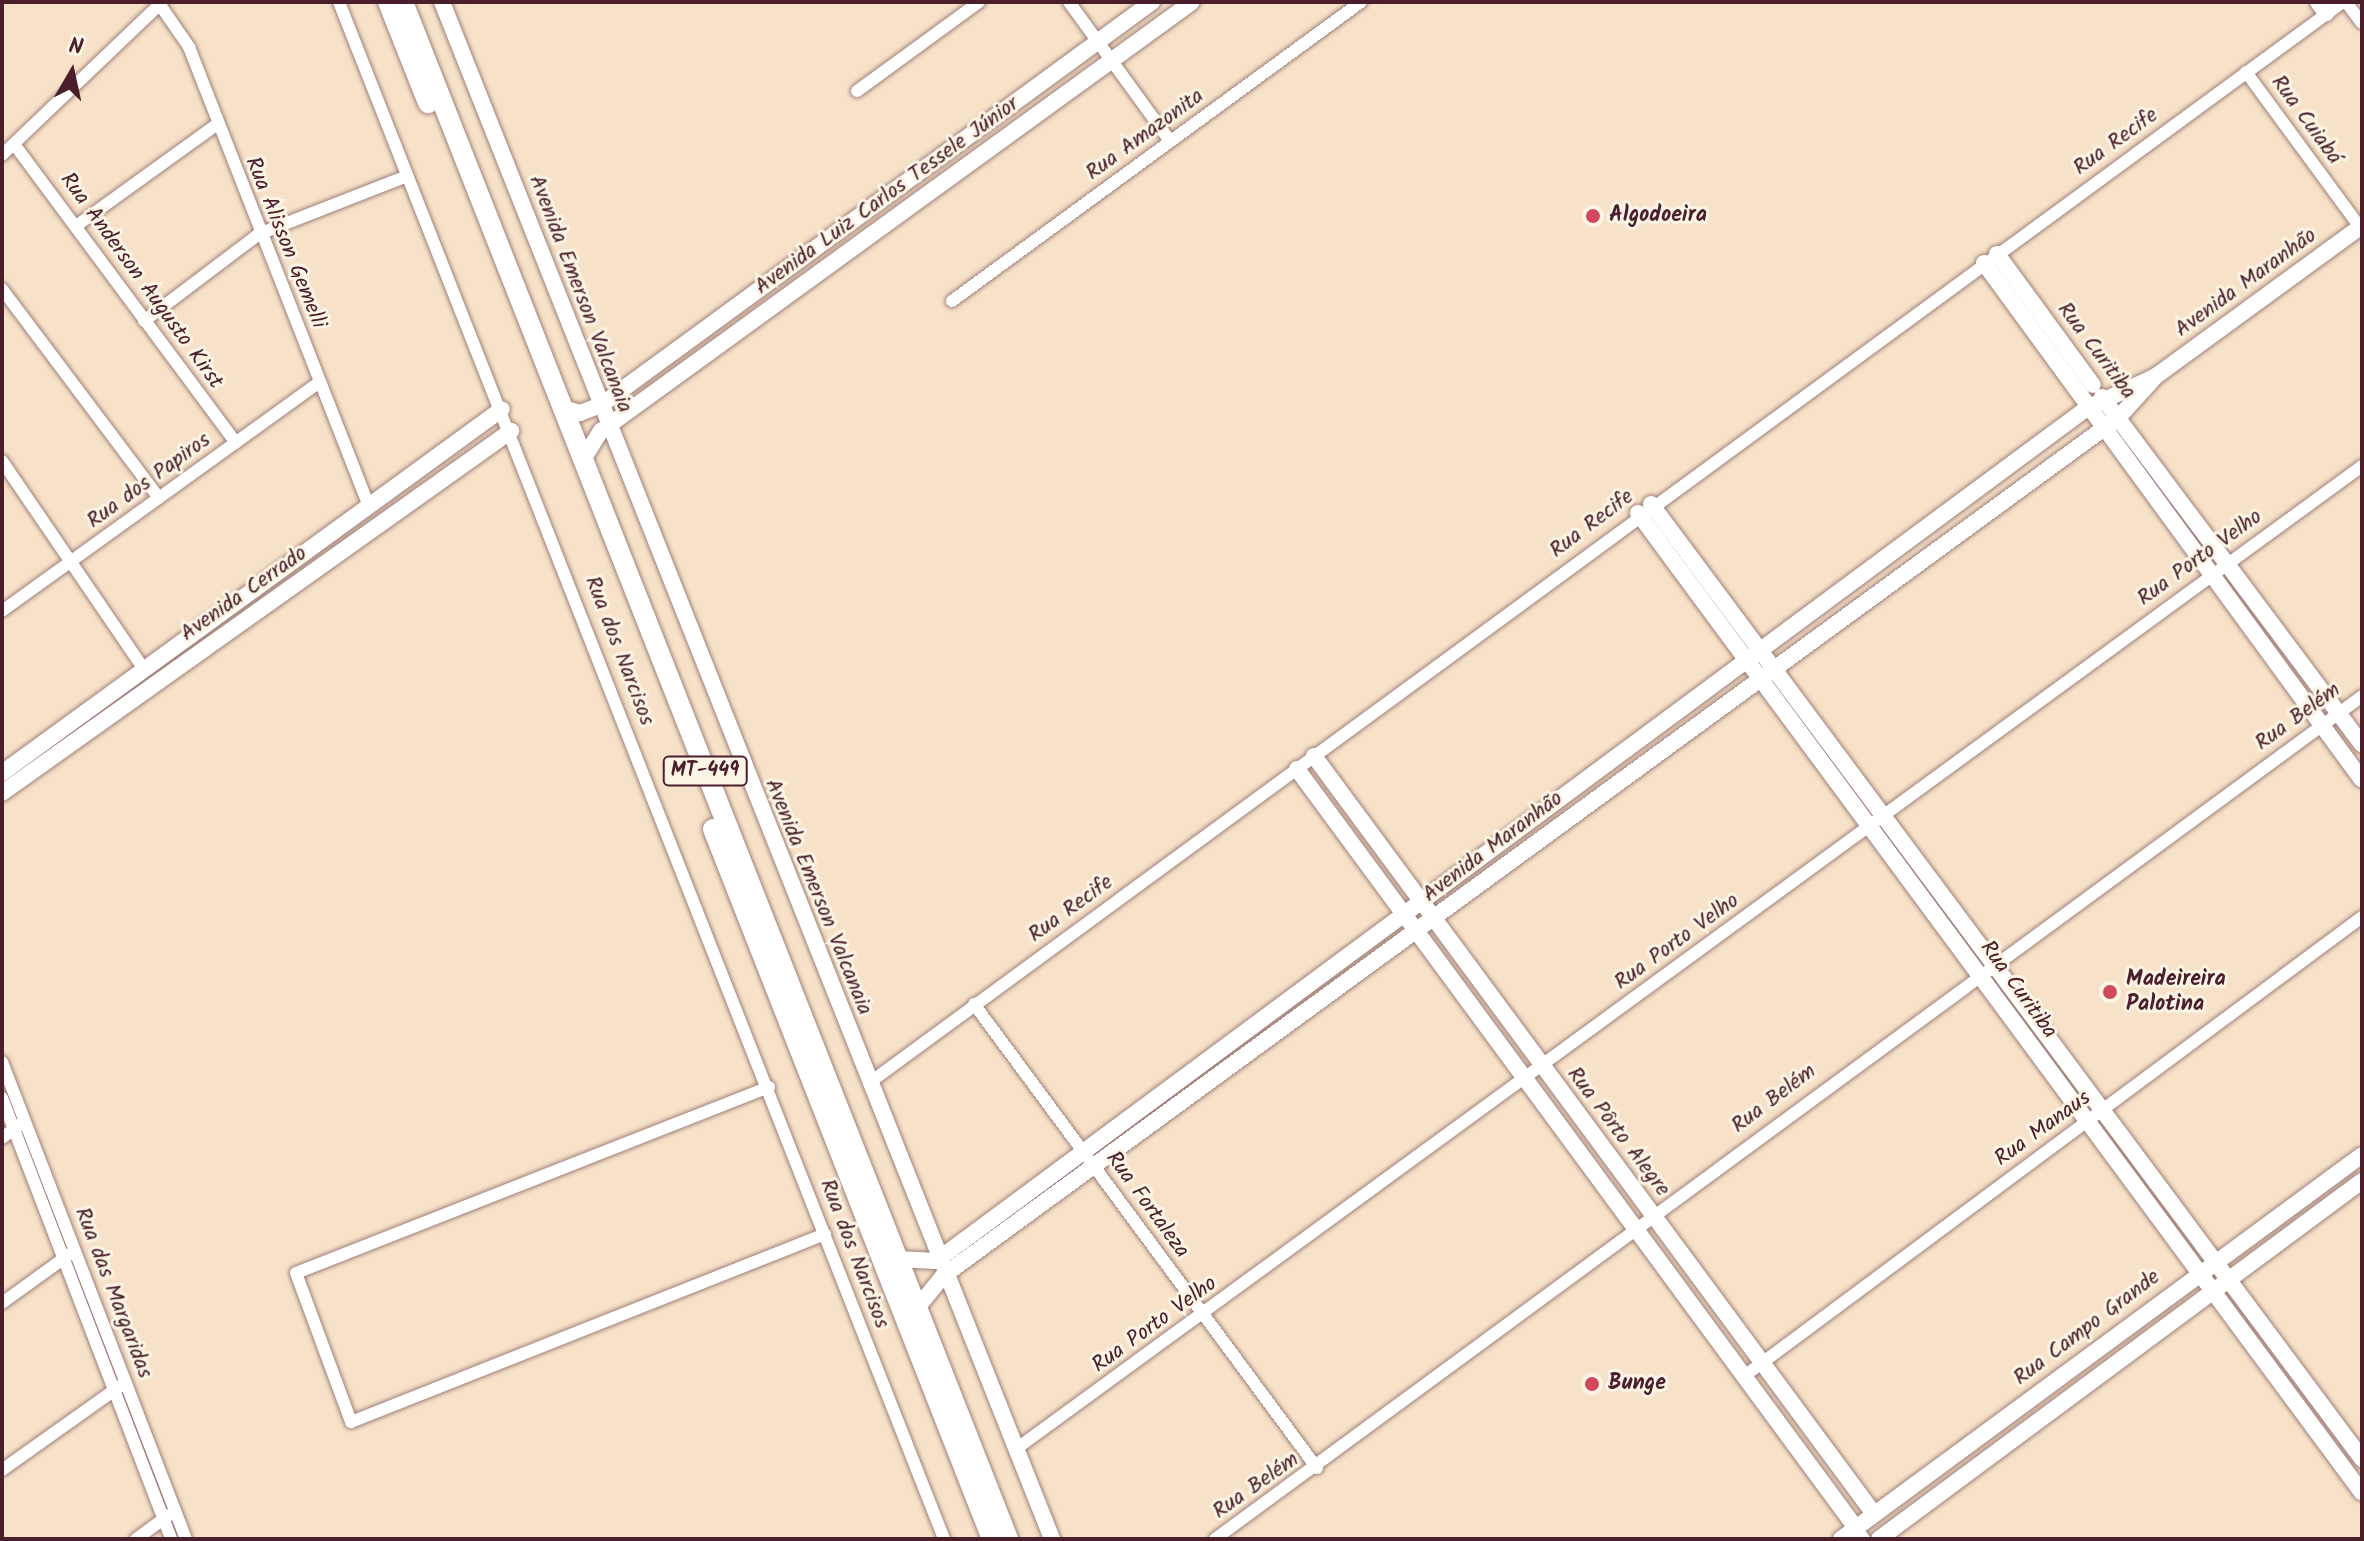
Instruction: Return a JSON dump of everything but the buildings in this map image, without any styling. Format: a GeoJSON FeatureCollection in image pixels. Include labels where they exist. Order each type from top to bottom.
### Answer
{"type":"FeatureCollection","features":[{"type":"Feature","properties":{"kind":"main road","name":"MT-449"},"geometry":{"type":"LineString","coordinates":[[388,2],[992,1539]]}},
{"type":"Feature","properties":{"kind":"main road","name":"MT-449"},"geometry":{"type":"LineString","coordinates":[[403,2],[1008,1539]]}},
{"type":"Feature","properties":{"kind":"street","name":"Rua dos Narcisos"},"geometry":{"type":"LineString","coordinates":[[339,2],[511,431],[944,1539]]}},
{"type":"Feature","properties":{"kind":"street","name":"Avenida Emerson Valcanaia"},"geometry":{"type":"LineString","coordinates":[[442,2],[940,1269],[1052,1539]]}},
{"type":"Feature","properties":{"kind":"street"},"geometry":{"type":"LineString","coordinates":[[857,91],[979,2]]}},
{"type":"Feature","properties":{"kind":"street"},"geometry":{"type":"LineString","coordinates":[[1069,2],[1170,141]]}},
{"type":"Feature","properties":{"kind":"street","name":"Avenida Luiz Carlos Tessele Júnior"},"geometry":{"type":"LineString","coordinates":[[601,405],[1152,2]]}},
{"type":"Feature","properties":{"kind":"street","name":"Avenida Luiz Carlos Tessele Júnior"},"geometry":{"type":"LineString","coordinates":[[582,461],[609,426],[1192,2]]}},
{"type":"Feature","properties":{"kind":"street","name":"Rua Amazonita"},"geometry":{"type":"LineString","coordinates":[[952,301],[1361,2]]}},
{"type":"Feature","properties":{"kind":"street"},"geometry":{"type":"LineString","coordinates":[[2345,2],[2362,23]]}},
{"type":"Feature","properties":{"kind":"street","name":"Rua Recife"},"geometry":{"type":"LineString","coordinates":[[869,1083],[1645,509],[2246,72],[2322,8],[2345,2]]}},
{"type":"Feature","properties":{"kind":"street"},"geometry":{"type":"LineString","coordinates":[[2,155],[160,3]]}},
{"type":"Feature","properties":{"kind":"street","name":"Rua Alisson Gemelli"},"geometry":{"type":"LineString","coordinates":[[160,3],[189,47],[216,125],[368,504]]}},
{"type":"Feature","properties":{"kind":"street","name":"Rua Cuiabá"},"geometry":{"type":"LineString","coordinates":[[2246,72],[2361,228]]}},
{"type":"Feature","properties":{"kind":"street"},"geometry":{"type":"LineString","coordinates":[[76,226],[216,125]]}},
{"type":"Feature","properties":{"kind":"street","name":"Rua Anderson Augusto Kirst"},"geometry":{"type":"LineString","coordinates":[[14,144],[236,443]]}},
{"type":"Feature","properties":{"kind":"street"},"geometry":{"type":"LineString","coordinates":[[144,321],[259,234],[407,176]]}},
{"type":"Feature","properties":{"kind":"street","name":"Avenida Maranhão"},"geometry":{"type":"LineString","coordinates":[[940,1269],[1096,1168],[1764,670],[2118,418],[2156,376],[2361,228]]}},
{"type":"Feature","properties":{"kind":"street","name":"Rua Curitiba"},"geometry":{"type":"LineString","coordinates":[[1990,258],[2098,391],[2229,561],[2362,744]]}},
{"type":"Feature","properties":{"kind":"street","name":"Rua Curitiba"},"geometry":{"type":"LineString","coordinates":[[1990,258],[2087,408],[2362,780]]}},
{"type":"Feature","properties":{"kind":"street"},"geometry":{"type":"LineString","coordinates":[[2,289],[159,498]]}},
{"type":"Feature","properties":{"kind":"street","name":"Avenida Maranhão"},"geometry":{"type":"LineString","coordinates":[[917,1308],[940,1269],[1083,1152],[2087,408],[2098,391],[2156,376]]}},
{"type":"Feature","properties":{"kind":"street","name":"Rua dos Papiros"},"geometry":{"type":"LineString","coordinates":[[2,611],[319,382]]}},
{"type":"Feature","properties":{"kind":"street"},"geometry":{"type":"LineString","coordinates":[[561,407],[580,413],[601,405]]}},
{"type":"Feature","properties":{"kind":"street","name":"Avenida Cerrado"},"geometry":{"type":"LineString","coordinates":[[2,773],[502,409]]}},
{"type":"Feature","properties":{"kind":"street","name":"Avenida Cerrado"},"geometry":{"type":"LineString","coordinates":[[2,793],[511,431]]}},
{"type":"Feature","properties":{"kind":"street"},"geometry":{"type":"LineString","coordinates":[[2,461],[73,560],[143,668]]}},
{"type":"Feature","properties":{"kind":"street","name":"Rua Porto Velho"},"geometry":{"type":"LineString","coordinates":[[1016,1449],[1205,1316],[2210,574],[2362,466]]}},
{"type":"Feature","properties":{"kind":"street","name":"Rua Curitiba"},"geometry":{"type":"LineString","coordinates":[[1645,509],[1876,821],[1978,973],[2362,1493]]}},
{"type":"Feature","properties":{"kind":"street","name":"Rua Belém"},"geometry":{"type":"LineString","coordinates":[[1215,1539],[1317,1468],[1652,1214],[1978,973],[2362,696]]}},
{"type":"Feature","properties":{"kind":"street","name":"Rua Pôrto Alegre"},"geometry":{"type":"LineString","coordinates":[[1314,756],[1801,1412],[1874,1514],[1882,1537]]}},
{"type":"Feature","properties":{"kind":"street","name":"Rua Pôrto Alegre"},"geometry":{"type":"LineString","coordinates":[[1297,769],[1747,1374],[1860,1533]]}},
{"type":"Feature","properties":{"kind":"street","name":"Rua Curitiba"},"geometry":{"type":"LineString","coordinates":[[1876,821],[1993,963],[2362,1459]]}},
{"type":"Feature","properties":{"kind":"street","name":"Rua Manaus"},"geometry":{"type":"LineString","coordinates":[[1747,1374],[2362,917]]}},
{"type":"Feature","properties":{"kind":"street","name":"Rua Fortaleza"},"geometry":{"type":"LineString","coordinates":[[974,1004],[1317,1468]]}},
{"type":"Feature","properties":{"kind":"street","name":"Rua das Margaridas"},"geometry":{"type":"LineString","coordinates":[[2,1062],[19,1125],[63,1258],[171,1539]]}},
{"type":"Feature","properties":{"kind":"street"},"geometry":{"type":"LineString","coordinates":[[769,1087],[296,1273],[351,1422],[825,1234]]}},
{"type":"Feature","properties":{"kind":"street","name":"Rua das Margaridas"},"geometry":{"type":"LineString","coordinates":[[2,1098],[19,1125],[75,1250],[186,1539]]}},
{"type":"Feature","properties":{"kind":"street"},"geometry":{"type":"LineString","coordinates":[[2,1138],[19,1125]]}},
{"type":"Feature","properties":{"kind":"street","name":"Rua Campo Grande"},"geometry":{"type":"LineString","coordinates":[[1841,1539],[1860,1533],[1874,1514],[2362,1155]]}},
{"type":"Feature","properties":{"kind":"street"},"geometry":{"type":"LineString","coordinates":[[1592,1168],[1608,1156]]}},
{"type":"Feature","properties":{"kind":"street","name":"Rua Campo Grande"},"geometry":{"type":"LineString","coordinates":[[1882,1537],[2362,1181]]}},
{"type":"Feature","properties":{"kind":"street"},"geometry":{"type":"LineString","coordinates":[[2170,1234],[2186,1223]]}},
{"type":"Feature","properties":{"kind":"street"},"geometry":{"type":"LineString","coordinates":[[2,1303],[75,1250]]}},
{"type":"Feature","properties":{"kind":"street"},"geometry":{"type":"LineString","coordinates":[[898,1259],[940,1269]]}},
{"type":"Feature","properties":{"kind":"street"},"geometry":{"type":"LineString","coordinates":[[1701,1313],[1717,1301]]}},
{"type":"Feature","properties":{"kind":"street"},"geometry":{"type":"LineString","coordinates":[[2,1470],[126,1381]]}},
{"type":"Feature","properties":{"kind":"street"},"geometry":{"type":"LineString","coordinates":[[1783,1423],[1801,1412]]}},
{"type":"Feature","properties":{"kind":"street"},"geometry":{"type":"LineString","coordinates":[[1810,1462],[1828,1450]]}},
{"type":"Feature","properties":{"kind":"street"},"geometry":{"type":"LineString","coordinates":[[136,1539],[174,1511]]}},
{"type":"Feature","properties":{"kind":"place","name":"Algodoeira"},"geometry":{"type":"Point","coordinates":[1593,216]}},
{"type":"Feature","properties":{"kind":"place","name":"Madeireira Palotina"},"geometry":{"type":"Point","coordinates":[2110,992]}},
{"type":"Feature","properties":{"kind":"place","name":"Bunge"},"geometry":{"type":"Point","coordinates":[1592,1384]}}]}
